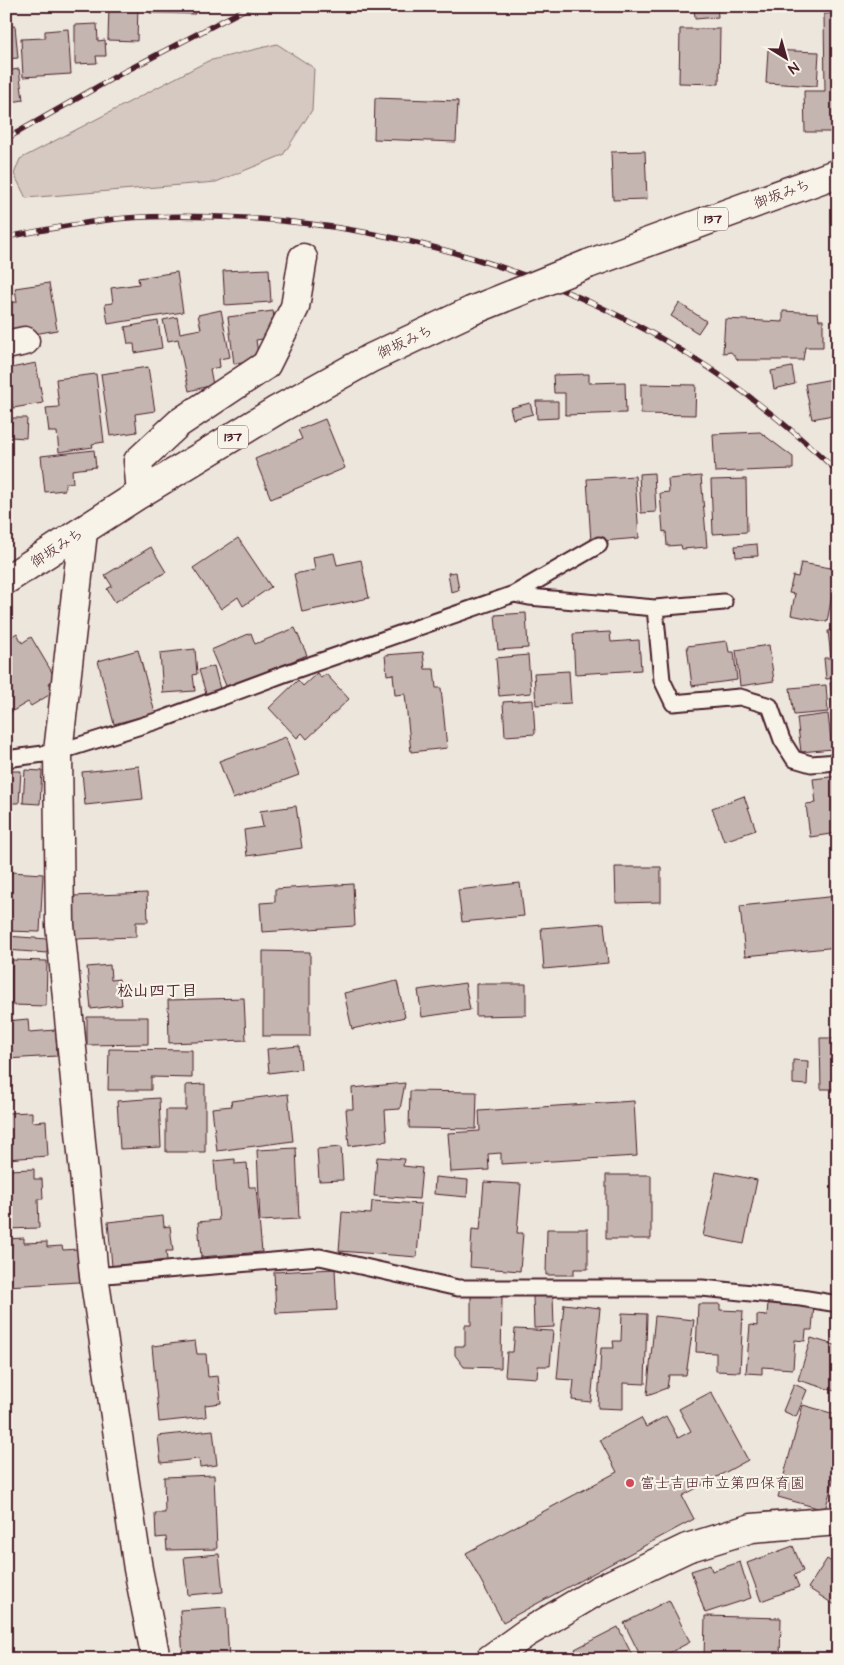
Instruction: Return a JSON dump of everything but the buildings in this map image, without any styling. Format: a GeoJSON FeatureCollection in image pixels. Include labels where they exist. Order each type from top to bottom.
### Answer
{"type":"FeatureCollection","features":[{"type":"Feature","properties":{"kind":"main road","name":"御坂みち"},"geometry":{"type":"LineString","coordinates":[[6,580],[141,493],[285,405],[371,358],[471,311],[588,264],[838,173]]}},
{"type":"Feature","properties":{"kind":"main road"},"geometry":{"type":"LineString","coordinates":[[141,493],[138,461],[179,423],[266,365],[295,307],[303,258]]}},
{"type":"Feature","properties":{"kind":"main road"},"geometry":{"type":"LineString","coordinates":[[83,532],[58,752],[60,925],[94,1276],[138,1569],[156,1659]]}},
{"type":"Feature","properties":{"kind":"main road"},"geometry":{"type":"LineString","coordinates":[[490,1659],[525,1634],[597,1591],[687,1548],[752,1528],[838,1521]]}},
{"type":"Feature","properties":{"kind":"lane"},"geometry":{"type":"LineString","coordinates":[[6,759],[58,752],[163,719],[284,674],[514,594],[599,545]]}},
{"type":"Feature","properties":{"kind":"lane"},"geometry":{"type":"LineString","coordinates":[[514,594],[655,608],[724,602]]}},
{"type":"Feature","properties":{"kind":"lane"},"geometry":{"type":"LineString","coordinates":[[655,608],[662,680],[673,703],[740,697],[770,706],[782,740],[794,760],[811,764],[838,762]]}},
{"type":"Feature","properties":{"kind":"lane"},"geometry":{"type":"LineString","coordinates":[[94,1276],[320,1256],[458,1288],[702,1288],[801,1298],[838,1304]]}},
{"type":"Feature","properties":{"kind":"shaded area"},"geometry":{"type":"Polygon","coordinates":[[[277,44],[314,68],[312,110],[283,155],[216,182],[26,198],[14,174],[20,159],[208,61],[277,44]]]}},
{"type":"Feature","properties":{"kind":"railway"},"geometry":{"type":"LineString","coordinates":[[6,139],[120,74],[251,6]]}},
{"type":"Feature","properties":{"kind":"railway"},"geometry":{"type":"LineString","coordinates":[[6,237],[112,219],[171,216],[229,217],[303,223],[361,232],[418,243],[475,259],[531,278],[585,300],[638,326],[689,355],[729,381],[766,410],[838,472]]}},
{"type":"Feature","properties":{"kind":"place","name":"富士吉田市立第四保育園"},"geometry":{"type":"Point","coordinates":[630,1483]}},
{"type":"Feature","properties":{"kind":"district","name":"松山四丁目"},"geometry":{"type":"Point","coordinates":[157,991]}}]}
